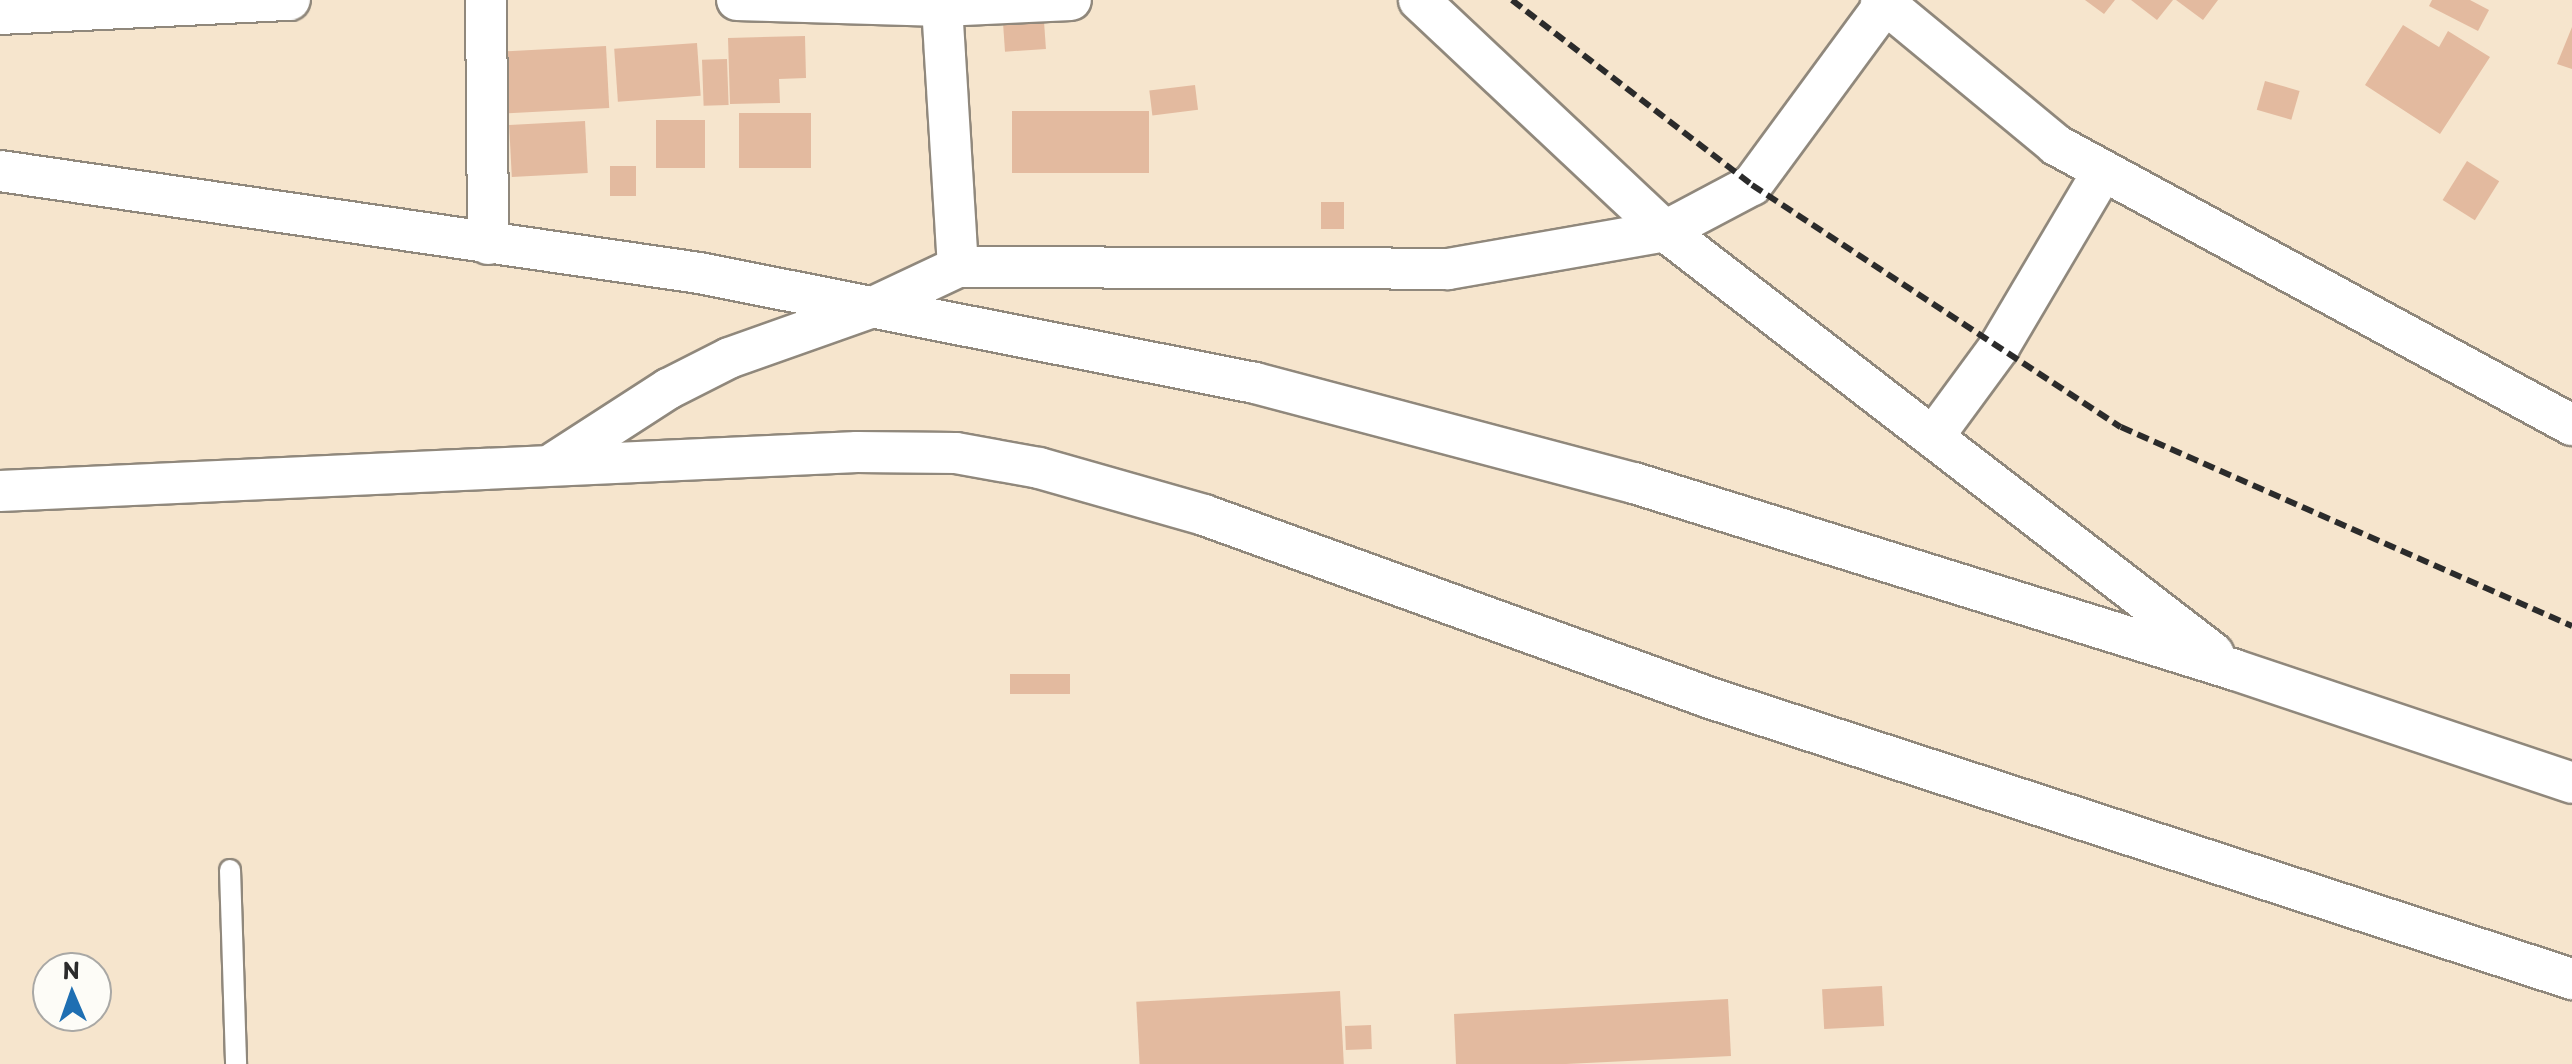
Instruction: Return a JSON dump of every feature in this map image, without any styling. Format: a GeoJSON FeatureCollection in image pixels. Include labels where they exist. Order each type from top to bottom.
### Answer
{"type":"FeatureCollection","features":[{"type":"Feature","properties":{"kind":"street"},"geometry":{"type":"LineString","coordinates":[[0,14],[290,0]]}},
{"type":"Feature","properties":{"kind":"street"},"geometry":{"type":"LineString","coordinates":[[486,0],[488,244]]}},
{"type":"Feature","properties":{"kind":"street"},"geometry":{"type":"LineString","coordinates":[[737,0],[942,6],[1071,0]]}},
{"type":"Feature","properties":{"kind":"street"},"geometry":{"type":"LineString","coordinates":[[1419,0],[1665,231],[2235,670]]}},
{"type":"Feature","properties":{"kind":"street"},"geometry":{"type":"LineString","coordinates":[[551,464],[668,389],[729,358],[873,307],[958,267],[1448,269],[1665,231],[1752,185],[1883,2],[2056,145],[2572,425]]}},
{"type":"Feature","properties":{"kind":"street"},"geometry":{"type":"LineString","coordinates":[[942,6],[958,267]]}},
{"type":"Feature","properties":{"kind":"street"},"geometry":{"type":"LineString","coordinates":[[0,171],[699,273],[1255,383],[1634,483],[2235,670],[2572,783]]}},
{"type":"Feature","properties":{"kind":"street"},"geometry":{"type":"LineString","coordinates":[[1933,437],[1999,347],[2103,171]]}},
{"type":"Feature","properties":{"kind":"street"},"geometry":{"type":"LineString","coordinates":[[0,491],[551,464],[885,452],[956,453],[1039,468],[1204,515],[1710,698],[2572,979]]}},
{"type":"Feature","properties":{"kind":"lane"},"geometry":{"type":"LineString","coordinates":[[230,870],[236,1064]]}},
{"type":"Feature","properties":{"kind":"building"},"geometry":{"type":"Polygon","coordinates":[[[2085,0],[2115,0],[2104,14],[2085,0]]]}},
{"type":"Feature","properties":{"kind":"building"},"geometry":{"type":"Polygon","coordinates":[[[2131,0],[2173,0],[2157,20],[2131,0]]]}},
{"type":"Feature","properties":{"kind":"building"},"geometry":{"type":"Polygon","coordinates":[[[2176,0],[2218,0],[2203,20],[2176,0]]]}},
{"type":"Feature","properties":{"kind":"building"},"geometry":{"type":"Polygon","coordinates":[[[2432,0],[2470,0],[2489,10],[2478,31],[2429,6],[2432,0]]]}},
{"type":"Feature","properties":{"kind":"building"},"geometry":{"type":"Polygon","coordinates":[[[1043,7],[1046,49],[1005,52],[1002,10],[1043,7]]]}},
{"type":"Feature","properties":{"kind":"building"},"geometry":{"type":"Polygon","coordinates":[[[2403,25],[2439,47],[2448,31],[2490,57],[2440,134],[2365,85],[2403,25]]]}},
{"type":"Feature","properties":{"kind":"building"},"geometry":{"type":"Polygon","coordinates":[[[2572,27],[2572,69],[2557,64],[2572,27]]]}},
{"type":"Feature","properties":{"kind":"building"},"geometry":{"type":"Polygon","coordinates":[[[805,36],[806,78],[779,79],[780,103],[730,104],[728,38],[805,36]]]}},
{"type":"Feature","properties":{"kind":"building"},"geometry":{"type":"Polygon","coordinates":[[[697,43],[701,96],[618,102],[614,49],[697,43]]]}},
{"type":"Feature","properties":{"kind":"building"},"geometry":{"type":"Polygon","coordinates":[[[606,46],[609,108],[508,113],[505,51],[606,46]]]}},
{"type":"Feature","properties":{"kind":"building"},"geometry":{"type":"Polygon","coordinates":[[[727,59],[729,105],[704,106],[702,60],[727,59]]]}},
{"type":"Feature","properties":{"kind":"building"},"geometry":{"type":"Polygon","coordinates":[[[2265,81],[2300,91],[2291,120],[2257,110],[2265,81]]]}},
{"type":"Feature","properties":{"kind":"building"},"geometry":{"type":"Polygon","coordinates":[[[1195,85],[1198,110],[1152,115],[1149,91],[1195,85]]]}},
{"type":"Feature","properties":{"kind":"building"},"geometry":{"type":"Polygon","coordinates":[[[1012,111],[1149,111],[1149,173],[1012,173],[1012,111]]]}},
{"type":"Feature","properties":{"kind":"building"},"geometry":{"type":"Polygon","coordinates":[[[739,113],[811,113],[811,168],[739,168],[739,113]]]}},
{"type":"Feature","properties":{"kind":"building"},"geometry":{"type":"Polygon","coordinates":[[[656,120],[705,120],[705,168],[656,168],[656,120]]]}},
{"type":"Feature","properties":{"kind":"building"},"geometry":{"type":"Polygon","coordinates":[[[585,121],[588,173],[512,177],[509,125],[585,121]]]}},
{"type":"Feature","properties":{"kind":"building"},"geometry":{"type":"Polygon","coordinates":[[[2467,161],[2499,181],[2475,220],[2443,200],[2467,161]]]}},
{"type":"Feature","properties":{"kind":"building"},"geometry":{"type":"Polygon","coordinates":[[[610,166],[636,166],[636,196],[610,196],[610,166]]]}},
{"type":"Feature","properties":{"kind":"building"},"geometry":{"type":"Polygon","coordinates":[[[1321,202],[1344,202],[1344,229],[1321,229],[1321,202]]]}},
{"type":"Feature","properties":{"kind":"building"},"geometry":{"type":"Polygon","coordinates":[[[1010,674],[1070,674],[1070,694],[1010,694],[1010,674]]]}},
{"type":"Feature","properties":{"kind":"building"},"geometry":{"type":"Polygon","coordinates":[[[1882,986],[1884,1026],[1824,1029],[1822,989],[1882,986]]]}},
{"type":"Feature","properties":{"kind":"building"},"geometry":{"type":"Polygon","coordinates":[[[1340,991],[1344,1064],[1140,1064],[1136,1002],[1340,991]]]}},
{"type":"Feature","properties":{"kind":"building"},"geometry":{"type":"Polygon","coordinates":[[[1728,999],[1731,1056],[1566,1064],[1456,1064],[1454,1014],[1728,999]]]}},
{"type":"Feature","properties":{"kind":"building"},"geometry":{"type":"Polygon","coordinates":[[[1371,1025],[1372,1049],[1346,1050],[1345,1026],[1371,1025]]]}},
{"type":"Feature","properties":{"kind":"railway"},"geometry":{"type":"LineString","coordinates":[[1512,0],[1752,185],[2121,427],[2572,626]]}}]}
